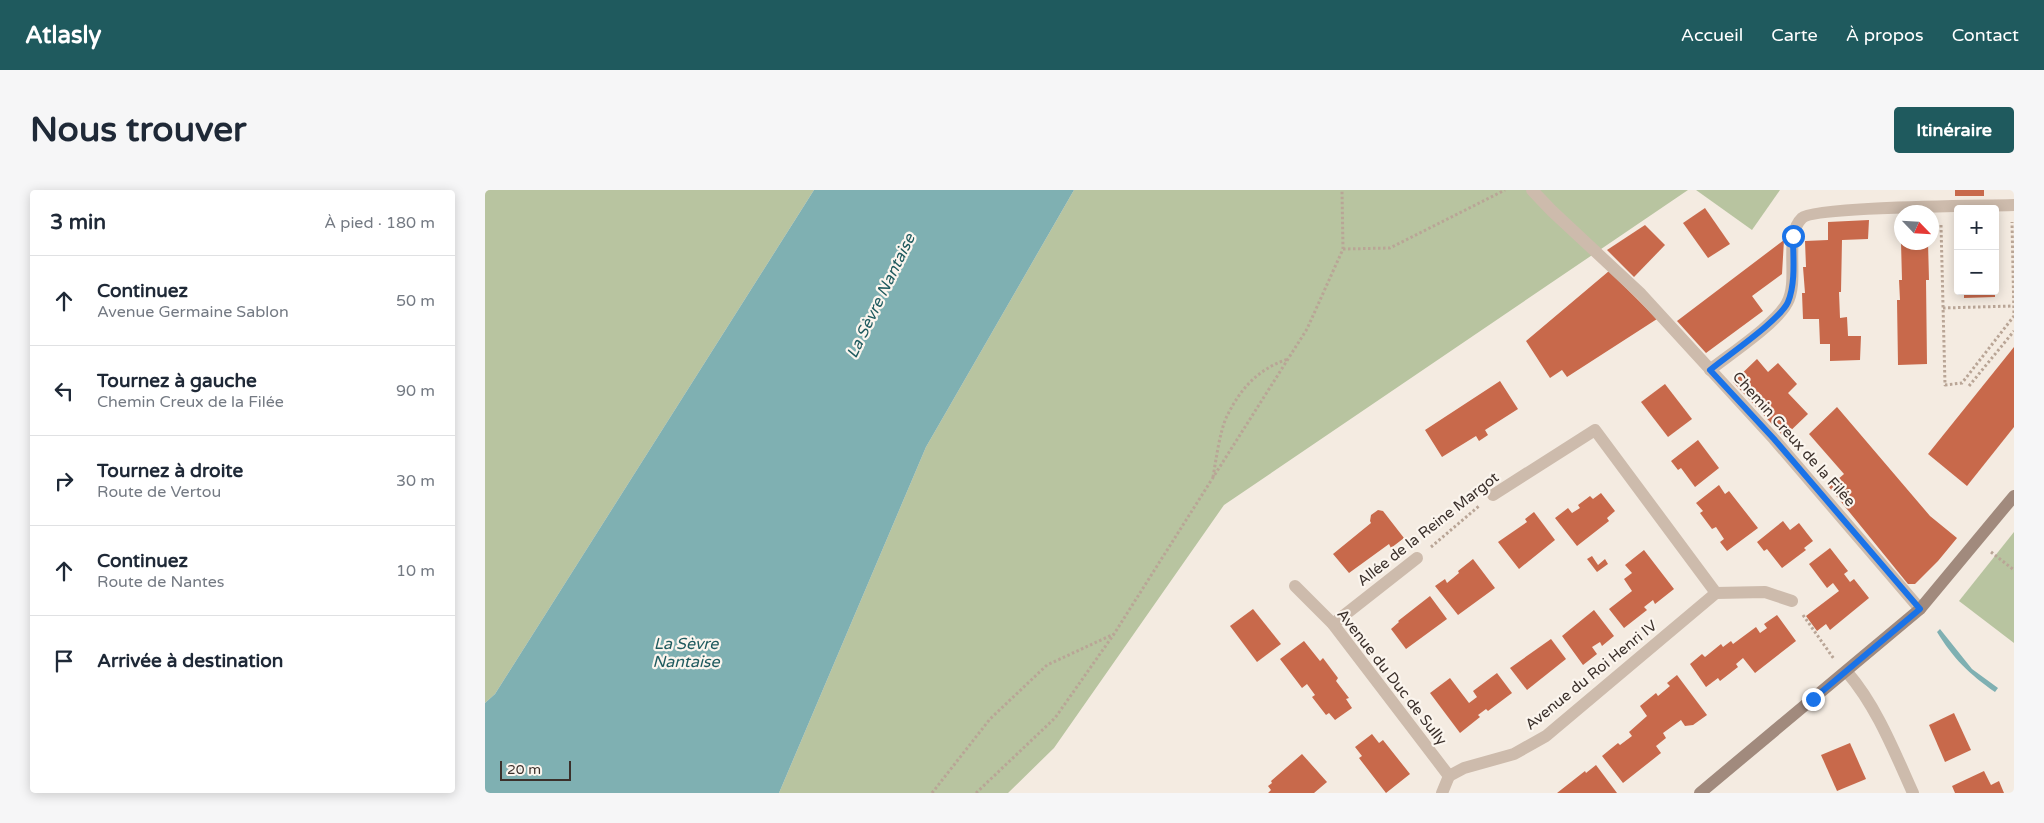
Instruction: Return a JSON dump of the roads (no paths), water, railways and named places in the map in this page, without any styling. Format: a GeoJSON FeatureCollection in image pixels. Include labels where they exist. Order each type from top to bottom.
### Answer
{"type":"FeatureCollection","features":[{"type":"Feature","properties":{"kind":"main road"},"geometry":{"type":"LineString","coordinates":[[1700,793],[1920,609],[2014,496]]}},
{"type":"Feature","properties":{"kind":"street","name":"Chemin Creux de la Filée"},"geometry":{"type":"LineString","coordinates":[[1532,190],[1552,212],[1641,294],[1774,439],[1920,609]]}},
{"type":"Feature","properties":{"kind":"street"},"geometry":{"type":"LineString","coordinates":[[1710,370],[1778,316],[1788,302],[1792,282],[1793,236],[1796,227],[1803,217],[1813,213],[1869,209],[2013,205]]}},
{"type":"Feature","properties":{"kind":"street","name":"Allée de la Reine Margot"},"geometry":{"type":"LineString","coordinates":[[1493,495],[1595,430],[1716,594]]}},
{"type":"Feature","properties":{"kind":"street","name":"Allée de la Reine Margot"},"geometry":{"type":"LineString","coordinates":[[1333,624],[1417,558]]}},
{"type":"Feature","properties":{"kind":"street","name":"Avenue du Duc de Sully"},"geometry":{"type":"LineString","coordinates":[[1295,586],[1333,624],[1449,776]]}},
{"type":"Feature","properties":{"kind":"street"},"geometry":{"type":"LineString","coordinates":[[1716,594],[1765,592],[1792,600]]}},
{"type":"Feature","properties":{"kind":"street","name":"Avenue du Roi Henri IV"},"geometry":{"type":"LineString","coordinates":[[1449,776],[1464,768],[1514,754],[1546,736],[1716,594]]}},
{"type":"Feature","properties":{"kind":"street"},"geometry":{"type":"LineString","coordinates":[[1847,672],[1867,698],[1883,727],[1913,793]]}},
{"type":"Feature","properties":{"kind":"street"},"geometry":{"type":"LineString","coordinates":[[1441,793],[1449,776]]}},
{"type":"Feature","properties":{"kind":"water","name":"La Sèvre Nantaise"},"geometry":{"type":"Polygon","coordinates":[[[814,190],[1074,190],[926,447],[779,793],[485,793],[485,703],[495,694],[814,190]]]}},
{"type":"Feature","properties":{"kind":"water"},"geometry":{"type":"Polygon","coordinates":[[[1940,629],[1972,669],[1998,688],[1995,692],[1969,672],[1949,650],[1937,632],[1940,629]]]}}]}
